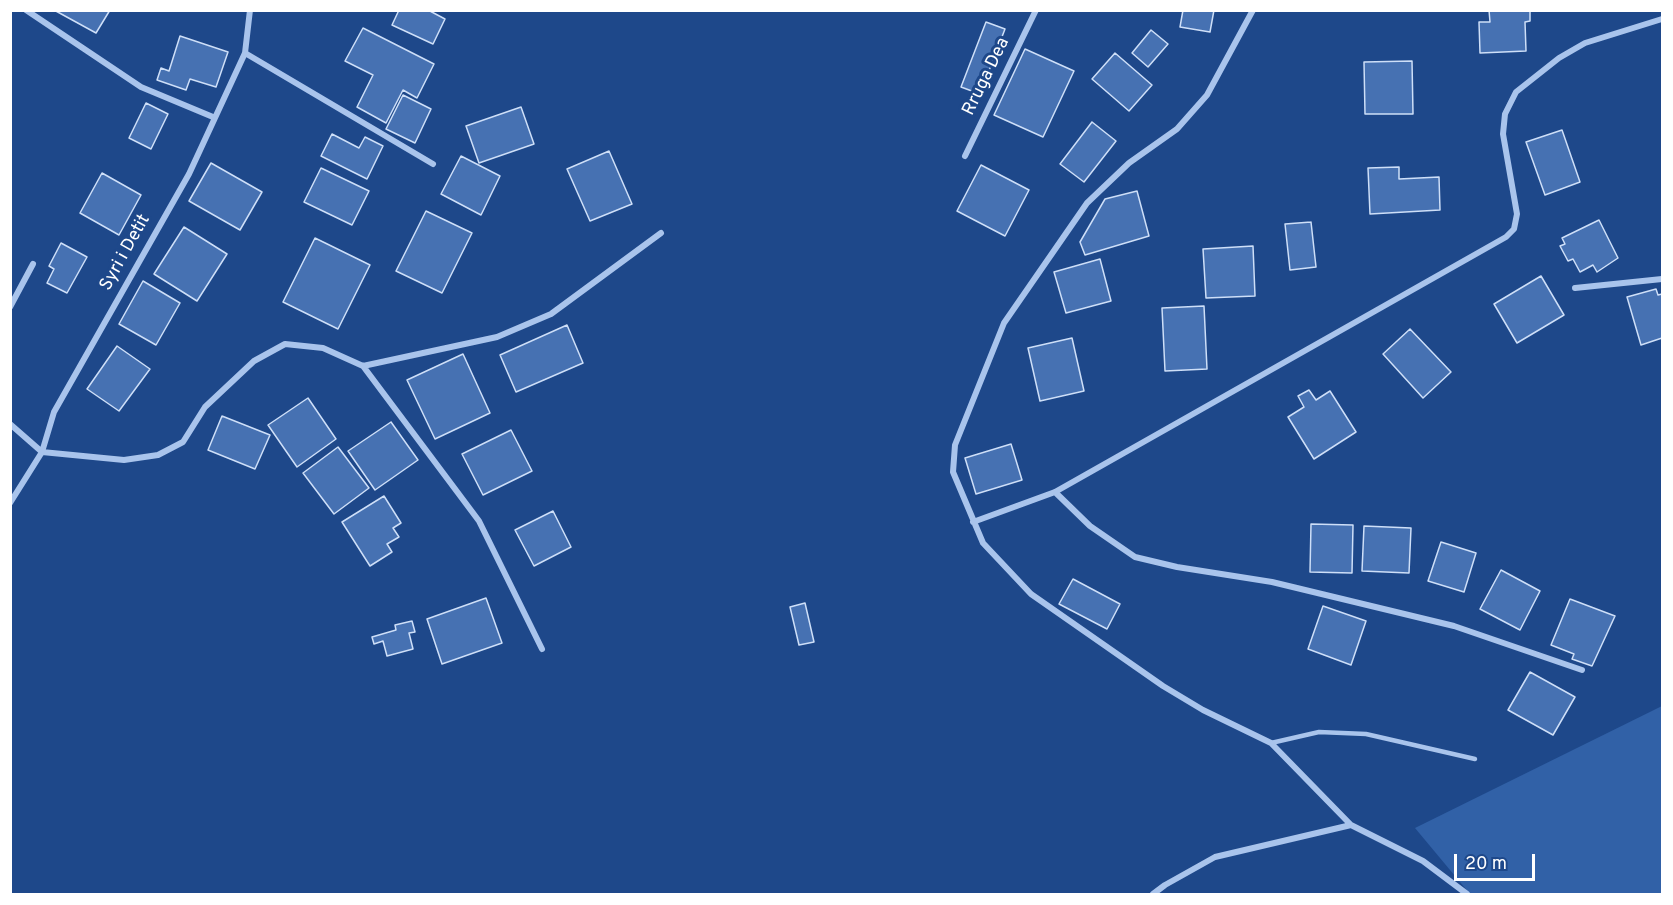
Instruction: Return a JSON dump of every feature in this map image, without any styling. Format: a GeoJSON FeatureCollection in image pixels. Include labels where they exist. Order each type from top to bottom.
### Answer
{"type":"FeatureCollection","features":[{"type":"Feature","properties":{"kind":"street"},"geometry":{"type":"LineString","coordinates":[[26,10],[141,87],[213,117]]}},
{"type":"Feature","properties":{"kind":"street","name":"Syri i Detit"},"geometry":{"type":"LineString","coordinates":[[10,503],[42,452],[54,412],[189,174],[213,117],[245,53],[250,10]]}},
{"type":"Feature","properties":{"kind":"street","name":"Rruga Dea"},"geometry":{"type":"LineString","coordinates":[[965,156],[1036,10]]}},
{"type":"Feature","properties":{"kind":"street"},"geometry":{"type":"LineString","coordinates":[[1253,10],[1207,95],[1177,129],[1129,163],[1087,203],[1004,323],[955,445],[953,472],[983,543],[1031,594],[1163,686],[1203,710],[1271,743],[1351,825],[1423,861],[1467,894]]}},
{"type":"Feature","properties":{"kind":"street"},"geometry":{"type":"LineString","coordinates":[[973,522],[1055,492],[1506,237],[1514,229],[1517,214],[1503,134],[1505,114],[1516,92],[1559,58],[1586,43],[1662,19]]}},
{"type":"Feature","properties":{"kind":"street"},"geometry":{"type":"LineString","coordinates":[[245,53],[433,164]]}},
{"type":"Feature","properties":{"kind":"street"},"geometry":{"type":"LineString","coordinates":[[363,366],[497,337],[551,314],[661,233]]}},
{"type":"Feature","properties":{"kind":"street"},"geometry":{"type":"LineString","coordinates":[[10,307],[33,264]]}},
{"type":"Feature","properties":{"kind":"street"},"geometry":{"type":"LineString","coordinates":[[1575,288],[1662,279]]}},
{"type":"Feature","properties":{"kind":"street"},"geometry":{"type":"LineString","coordinates":[[10,424],[42,452],[124,460],[158,455],[183,442],[205,407],[254,361],[285,344],[323,348],[363,366],[480,521],[542,649]]}},
{"type":"Feature","properties":{"kind":"street"},"geometry":{"type":"LineString","coordinates":[[1055,492],[1090,526],[1135,557],[1177,567],[1272,582],[1454,626],[1582,670]]}},
{"type":"Feature","properties":{"kind":"street"},"geometry":{"type":"LineString","coordinates":[[1153,894],[1215,857],[1351,825]]}},
{"type":"Feature","properties":{"kind":"lane"},"geometry":{"type":"LineString","coordinates":[[1271,743],[1319,732],[1366,734],[1475,759]]}},
{"type":"Feature","properties":{"kind":"shaded area"},"geometry":{"type":"Polygon","coordinates":[[[1662,706],[1662,894],[1470,894],[1415,828],[1662,706]]]}},
{"type":"Feature","properties":{"kind":"building"},"geometry":{"type":"Polygon","coordinates":[[[54,10],[110,10],[96,33],[54,10]]]}},
{"type":"Feature","properties":{"kind":"building"},"geometry":{"type":"Polygon","coordinates":[[[399,10],[428,10],[445,19],[433,44],[392,25],[399,10]]]}},
{"type":"Feature","properties":{"kind":"building"},"geometry":{"type":"Polygon","coordinates":[[[1183,10],[1214,10],[1210,32],[1180,27],[1183,10]]]}},
{"type":"Feature","properties":{"kind":"building"},"geometry":{"type":"Polygon","coordinates":[[[1489,10],[1530,10],[1530,21],[1525,22],[1526,51],[1480,53],[1479,22],[1490,22],[1489,10]]]}},
{"type":"Feature","properties":{"kind":"building"},"geometry":{"type":"Polygon","coordinates":[[[986,22],[1005,29],[980,94],[961,87],[986,22]]]}},
{"type":"Feature","properties":{"kind":"building"},"geometry":{"type":"Polygon","coordinates":[[[363,28],[434,64],[417,98],[403,90],[386,123],[357,107],[373,75],[345,61],[363,28]]]}},
{"type":"Feature","properties":{"kind":"building"},"geometry":{"type":"Polygon","coordinates":[[[1151,30],[1168,44],[1148,67],[1132,53],[1151,30]]]}},
{"type":"Feature","properties":{"kind":"building"},"geometry":{"type":"Polygon","coordinates":[[[180,36],[228,52],[216,87],[190,79],[186,90],[157,80],[161,68],[169,71],[180,36]]]}},
{"type":"Feature","properties":{"kind":"building"},"geometry":{"type":"Polygon","coordinates":[[[1025,49],[1074,71],[1043,137],[994,115],[1025,49]]]}},
{"type":"Feature","properties":{"kind":"building"},"geometry":{"type":"Polygon","coordinates":[[[1115,53],[1152,85],[1129,111],[1092,79],[1115,53]]]}},
{"type":"Feature","properties":{"kind":"building"},"geometry":{"type":"Polygon","coordinates":[[[1412,61],[1413,114],[1365,114],[1364,62],[1412,61]]]}},
{"type":"Feature","properties":{"kind":"building"},"geometry":{"type":"Polygon","coordinates":[[[403,95],[431,109],[415,143],[386,129],[403,95]]]}},
{"type":"Feature","properties":{"kind":"building"},"geometry":{"type":"Polygon","coordinates":[[[146,103],[168,114],[151,149],[129,138],[146,103]]]}},
{"type":"Feature","properties":{"kind":"building"},"geometry":{"type":"Polygon","coordinates":[[[521,107],[534,144],[479,163],[466,126],[521,107]]]}},
{"type":"Feature","properties":{"kind":"building"},"geometry":{"type":"Polygon","coordinates":[[[1092,122],[1116,141],[1084,182],[1060,164],[1092,122]]]}},
{"type":"Feature","properties":{"kind":"building"},"geometry":{"type":"Polygon","coordinates":[[[1562,130],[1580,182],[1545,195],[1526,142],[1562,130]]]}},
{"type":"Feature","properties":{"kind":"building"},"geometry":{"type":"Polygon","coordinates":[[[332,134],[359,148],[365,137],[383,146],[367,179],[321,156],[332,134]]]}},
{"type":"Feature","properties":{"kind":"building"},"geometry":{"type":"Polygon","coordinates":[[[609,151],[632,204],[590,221],[567,169],[609,151]]]}},
{"type":"Feature","properties":{"kind":"building"},"geometry":{"type":"Polygon","coordinates":[[[461,156],[500,176],[481,215],[441,194],[461,156]]]}},
{"type":"Feature","properties":{"kind":"building"},"geometry":{"type":"Polygon","coordinates":[[[211,163],[262,192],[240,230],[189,201],[211,163]]]}},
{"type":"Feature","properties":{"kind":"building"},"geometry":{"type":"Polygon","coordinates":[[[981,165],[1029,190],[1005,236],[957,211],[981,165]]]}},
{"type":"Feature","properties":{"kind":"building"},"geometry":{"type":"Polygon","coordinates":[[[1399,167],[1399,179],[1439,177],[1440,210],[1370,214],[1368,168],[1399,167]]]}},
{"type":"Feature","properties":{"kind":"building"},"geometry":{"type":"Polygon","coordinates":[[[321,168],[369,191],[352,225],[304,202],[321,168]]]}},
{"type":"Feature","properties":{"kind":"building"},"geometry":{"type":"Polygon","coordinates":[[[102,173],[141,195],[119,235],[80,213],[102,173]]]}},
{"type":"Feature","properties":{"kind":"building"},"geometry":{"type":"Polygon","coordinates":[[[1137,191],[1149,236],[1085,255],[1080,242],[1105,199],[1137,191]]]}},
{"type":"Feature","properties":{"kind":"building"},"geometry":{"type":"Polygon","coordinates":[[[426,211],[472,233],[442,293],[396,271],[426,211]]]}},
{"type":"Feature","properties":{"kind":"building"},"geometry":{"type":"Polygon","coordinates":[[[1599,220],[1618,258],[1597,272],[1593,265],[1580,272],[1573,259],[1568,261],[1560,246],[1565,244],[1562,238],[1599,220]]]}},
{"type":"Feature","properties":{"kind":"building"},"geometry":{"type":"Polygon","coordinates":[[[1311,222],[1316,267],[1290,270],[1285,224],[1311,222]]]}},
{"type":"Feature","properties":{"kind":"building"},"geometry":{"type":"Polygon","coordinates":[[[184,227],[227,254],[197,301],[154,274],[184,227]]]}},
{"type":"Feature","properties":{"kind":"building"},"geometry":{"type":"Polygon","coordinates":[[[315,238],[370,265],[338,329],[283,302],[315,238]]]}},
{"type":"Feature","properties":{"kind":"building"},"geometry":{"type":"Polygon","coordinates":[[[61,243],[87,257],[67,293],[47,283],[54,269],[49,266],[61,243]]]}},
{"type":"Feature","properties":{"kind":"building"},"geometry":{"type":"Polygon","coordinates":[[[1253,246],[1255,296],[1206,298],[1203,249],[1253,246]]]}},
{"type":"Feature","properties":{"kind":"building"},"geometry":{"type":"Polygon","coordinates":[[[1100,259],[1111,301],[1066,313],[1054,272],[1100,259]]]}},
{"type":"Feature","properties":{"kind":"building"},"geometry":{"type":"Polygon","coordinates":[[[1541,276],[1564,315],[1517,343],[1494,304],[1541,276]]]}},
{"type":"Feature","properties":{"kind":"building"},"geometry":{"type":"Polygon","coordinates":[[[143,281],[180,303],[156,345],[119,324],[143,281]]]}},
{"type":"Feature","properties":{"kind":"building"},"geometry":{"type":"Polygon","coordinates":[[[1656,289],[1658,295],[1662,294],[1662,338],[1641,345],[1627,297],[1656,289]]]}},
{"type":"Feature","properties":{"kind":"building"},"geometry":{"type":"Polygon","coordinates":[[[1204,306],[1207,369],[1165,371],[1162,308],[1204,306]]]}},
{"type":"Feature","properties":{"kind":"building"},"geometry":{"type":"Polygon","coordinates":[[[567,325],[583,363],[516,392],[500,355],[567,325]]]}},
{"type":"Feature","properties":{"kind":"building"},"geometry":{"type":"Polygon","coordinates":[[[1410,329],[1451,372],[1423,398],[1383,354],[1410,329]]]}},
{"type":"Feature","properties":{"kind":"building"},"geometry":{"type":"Polygon","coordinates":[[[1072,338],[1084,391],[1040,401],[1028,348],[1072,338]]]}},
{"type":"Feature","properties":{"kind":"building"},"geometry":{"type":"Polygon","coordinates":[[[117,346],[150,369],[119,411],[87,389],[117,346]]]}},
{"type":"Feature","properties":{"kind":"building"},"geometry":{"type":"Polygon","coordinates":[[[463,354],[490,413],[435,439],[407,380],[463,354]]]}},
{"type":"Feature","properties":{"kind":"building"},"geometry":{"type":"Polygon","coordinates":[[[1309,390],[1316,400],[1330,391],[1356,432],[1314,459],[1288,417],[1304,407],[1298,396],[1309,390]]]}},
{"type":"Feature","properties":{"kind":"building"},"geometry":{"type":"Polygon","coordinates":[[[308,398],[336,439],[297,467],[268,425],[308,398]]]}},
{"type":"Feature","properties":{"kind":"building"},"geometry":{"type":"Polygon","coordinates":[[[222,416],[270,435],[255,469],[208,450],[222,416]]]}},
{"type":"Feature","properties":{"kind":"building"},"geometry":{"type":"Polygon","coordinates":[[[391,422],[418,460],[375,490],[348,451],[391,422]]]}},
{"type":"Feature","properties":{"kind":"building"},"geometry":{"type":"Polygon","coordinates":[[[511,430],[532,471],[483,495],[462,454],[511,430]]]}},
{"type":"Feature","properties":{"kind":"building"},"geometry":{"type":"Polygon","coordinates":[[[1011,444],[1022,480],[976,494],[965,458],[1011,444]]]}},
{"type":"Feature","properties":{"kind":"building"},"geometry":{"type":"Polygon","coordinates":[[[338,447],[369,488],[334,514],[303,473],[338,447]]]}},
{"type":"Feature","properties":{"kind":"building"},"geometry":{"type":"Polygon","coordinates":[[[384,496],[401,523],[393,528],[399,537],[387,544],[392,552],[370,566],[342,522],[384,496]]]}},
{"type":"Feature","properties":{"kind":"building"},"geometry":{"type":"Polygon","coordinates":[[[553,511],[571,547],[534,566],[515,530],[553,511]]]}},
{"type":"Feature","properties":{"kind":"building"},"geometry":{"type":"Polygon","coordinates":[[[1311,524],[1353,525],[1352,573],[1310,572],[1311,524]]]}},
{"type":"Feature","properties":{"kind":"building"},"geometry":{"type":"Polygon","coordinates":[[[1364,526],[1411,528],[1409,573],[1362,571],[1364,526]]]}},
{"type":"Feature","properties":{"kind":"building"},"geometry":{"type":"Polygon","coordinates":[[[1441,542],[1476,553],[1464,592],[1428,581],[1441,542]]]}},
{"type":"Feature","properties":{"kind":"building"},"geometry":{"type":"Polygon","coordinates":[[[1501,570],[1540,591],[1520,630],[1480,609],[1501,570]]]}},
{"type":"Feature","properties":{"kind":"building"},"geometry":{"type":"Polygon","coordinates":[[[1073,579],[1120,604],[1107,629],[1059,604],[1073,579]]]}},
{"type":"Feature","properties":{"kind":"building"},"geometry":{"type":"Polygon","coordinates":[[[486,598],[502,643],[442,664],[427,619],[486,598]]]}},
{"type":"Feature","properties":{"kind":"building"},"geometry":{"type":"Polygon","coordinates":[[[1570,599],[1615,616],[1592,666],[1572,659],[1574,654],[1551,645],[1570,599]]]}},
{"type":"Feature","properties":{"kind":"building"},"geometry":{"type":"Polygon","coordinates":[[[805,603],[814,642],[799,645],[790,607],[805,603]]]}},
{"type":"Feature","properties":{"kind":"building"},"geometry":{"type":"Polygon","coordinates":[[[1323,606],[1366,621],[1351,665],[1308,649],[1323,606]]]}},
{"type":"Feature","properties":{"kind":"building"},"geometry":{"type":"Polygon","coordinates":[[[412,621],[415,632],[409,633],[413,649],[387,656],[383,641],[374,644],[372,637],[396,630],[395,625],[412,621]]]}},
{"type":"Feature","properties":{"kind":"building"},"geometry":{"type":"Polygon","coordinates":[[[1530,672],[1575,697],[1553,735],[1508,710],[1530,672]]]}}]}
